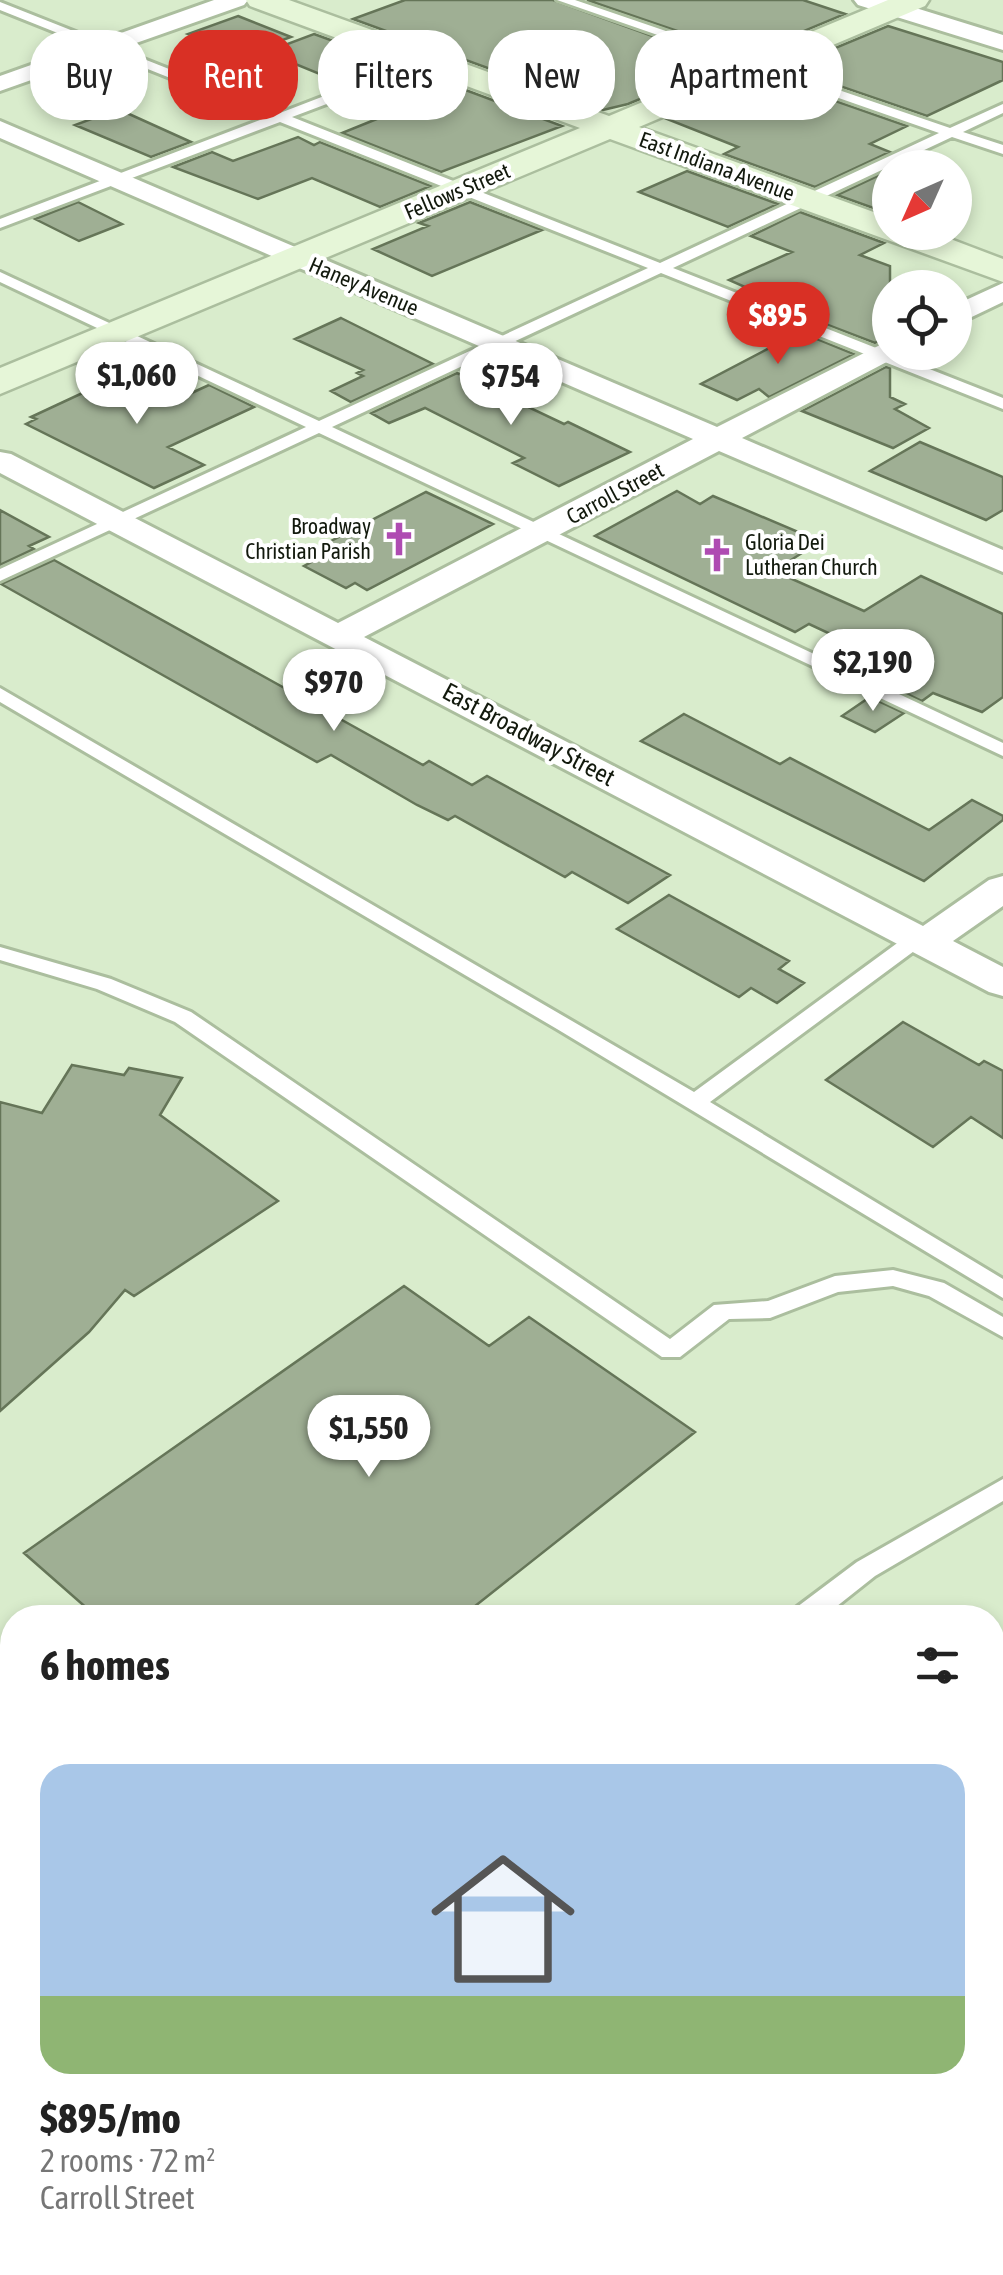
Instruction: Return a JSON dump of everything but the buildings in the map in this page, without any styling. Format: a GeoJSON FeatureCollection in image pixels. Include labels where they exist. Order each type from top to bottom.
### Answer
{"type":"FeatureCollection","features":[{"type":"Feature","properties":{"kind":"street"},"geometry":{"type":"LineString","coordinates":[[148,31],[236,0]]}},
{"type":"Feature","properties":{"kind":"street","name":"East Indiana Avenue"},"geometry":{"type":"LineString","coordinates":[[262,0],[342,30]]}},
{"type":"Feature","properties":{"kind":"street"},"geometry":{"type":"LineString","coordinates":[[891,3],[1003,43]]}},
{"type":"Feature","properties":{"kind":"street","name":"Fellows Street"},"geometry":{"type":"LineString","coordinates":[[832,30],[891,3]]}},
{"type":"Feature","properties":{"kind":"street"},"geometry":{"type":"LineString","coordinates":[[0,84],[30,73]]}},
{"type":"Feature","properties":{"kind":"street","name":"East Indiana Avenue"},"geometry":{"type":"LineString","coordinates":[[468,76],[872,223]]}},
{"type":"Feature","properties":{"kind":"street","name":"Fellows Street"},"geometry":{"type":"LineString","coordinates":[[0,382],[635,116]]}},
{"type":"Feature","properties":{"kind":"street","name":"Haney Avenue"},"geometry":{"type":"LineString","coordinates":[[0,129],[1003,562]]}},
{"type":"Feature","properties":{"kind":"street"},"geometry":{"type":"LineString","coordinates":[[946,250],[1003,271]]}},
{"type":"Feature","properties":{"kind":"street"},"geometry":{"type":"LineString","coordinates":[[972,307],[1003,291]]}},
{"type":"Feature","properties":{"kind":"street","name":"Carroll Street"},"geometry":{"type":"LineString","coordinates":[[340,636],[872,359]]}},
{"type":"Feature","properties":{"kind":"street","name":"East Broadway Street"},"geometry":{"type":"LineString","coordinates":[[0,461],[1003,983]]}},
{"type":"Feature","properties":{"kind":"street"},"geometry":{"type":"LineString","coordinates":[[922,940],[1003,888]]}},
{"type":"Feature","properties":{"kind":"lane"},"geometry":{"type":"LineString","coordinates":[[576,1],[655,30]]}},
{"type":"Feature","properties":{"kind":"lane"},"geometry":{"type":"LineString","coordinates":[[0,6],[60,30]]}},
{"type":"Feature","properties":{"kind":"lane"},"geometry":{"type":"LineString","coordinates":[[843,96],[1003,150]]}},
{"type":"Feature","properties":{"kind":"lane"},"geometry":{"type":"LineString","coordinates":[[0,576],[1003,108]]}},
{"type":"Feature","properties":{"kind":"lane"},"geometry":{"type":"LineString","coordinates":[[0,224],[269,120]]}},
{"type":"Feature","properties":{"kind":"lane"},"geometry":{"type":"LineString","coordinates":[[290,120],[872,347]]}},
{"type":"Feature","properties":{"kind":"lane"},"geometry":{"type":"LineString","coordinates":[[0,276],[1003,750]]}},
{"type":"Feature","properties":{"kind":"lane"},"geometry":{"type":"LineString","coordinates":[[926,370],[1003,404]]}},
{"type":"Feature","properties":{"kind":"lane"},"geometry":{"type":"LineString","coordinates":[[0,694],[694,1102],[1003,1290]]}},
{"type":"Feature","properties":{"kind":"lane"},"geometry":{"type":"LineString","coordinates":[[694,1102],[922,940]]}},
{"type":"Feature","properties":{"kind":"lane"},"geometry":{"type":"LineString","coordinates":[[0,953],[104,984],[183,1017],[672,1351],[723,1312],[770,1309],[834,1284],[893,1278],[936,1289],[1003,1328]]}},
{"type":"Feature","properties":{"kind":"lane"},"geometry":{"type":"LineString","coordinates":[[819,1605],[866,1570],[1003,1489]]}},
{"type":"Feature","properties":{"kind":"place","name":"Broadway Christian Parish"},"geometry":{"type":"Point","coordinates":[399,539]}},
{"type":"Feature","properties":{"kind":"place","name":"Gloria Dei Lutheran Church"},"geometry":{"type":"Point","coordinates":[717,555]}}]}
